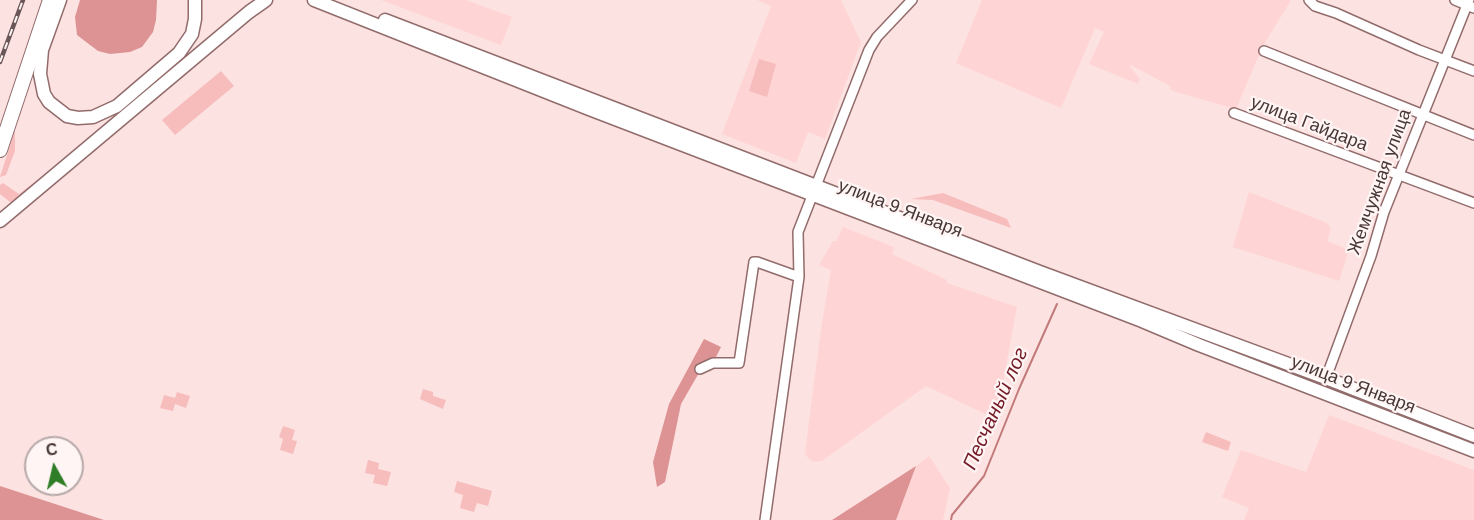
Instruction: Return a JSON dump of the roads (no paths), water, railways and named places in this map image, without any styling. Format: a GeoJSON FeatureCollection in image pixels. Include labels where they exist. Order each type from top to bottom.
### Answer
{"type":"FeatureCollection","features":[{"type":"Feature","properties":{"kind":"highway"},"geometry":{"type":"LineString","coordinates":[[0,150],[52,0]]}},
{"type":"Feature","properties":{"kind":"main road"},"geometry":{"type":"LineString","coordinates":[[60,0],[42,50],[40,74],[44,94],[49,102],[67,116],[78,118],[93,117],[117,106],[179,53],[192,34],[195,0]]}},
{"type":"Feature","properties":{"kind":"main road"},"geometry":{"type":"LineString","coordinates":[[0,221],[266,0]]}},
{"type":"Feature","properties":{"kind":"main road","name":"улица 9 Января"},"geometry":{"type":"LineString","coordinates":[[314,0],[889,219],[1474,451]]}},
{"type":"Feature","properties":{"kind":"main road","name":"улица 9 Января"},"geometry":{"type":"LineString","coordinates":[[334,0],[814,190]]}},
{"type":"Feature","properties":{"kind":"main road","name":"улица 9 Января"},"geometry":{"type":"LineString","coordinates":[[889,219],[1326,378],[1474,436]]}},
{"type":"Feature","properties":{"kind":"street"},"geometry":{"type":"LineString","coordinates":[[765,520],[799,277],[798,231],[869,50],[877,37],[912,0]]}},
{"type":"Feature","properties":{"kind":"street"},"geometry":{"type":"LineString","coordinates":[[1309,0],[1315,6],[1474,71]]}},
{"type":"Feature","properties":{"kind":"street"},"geometry":{"type":"LineString","coordinates":[[1455,0],[1470,4]]}},
{"type":"Feature","properties":{"kind":"street","name":"Жемчужная улица"},"geometry":{"type":"LineString","coordinates":[[1326,378],[1371,256],[1384,212],[1422,114],[1470,4]]}},
{"type":"Feature","properties":{"kind":"street"},"geometry":{"type":"LineString","coordinates":[[1264,51],[1474,135]]}},
{"type":"Feature","properties":{"kind":"street","name":"улица Гайдара"},"geometry":{"type":"LineString","coordinates":[[1234,113],[1474,204]]}},
{"type":"Feature","properties":{"kind":"street"},"geometry":{"type":"LineString","coordinates":[[735,374],[739,363],[754,262],[799,277]]}},
{"type":"Feature","properties":{"kind":"street"},"geometry":{"type":"LineString","coordinates":[[700,369],[713,363],[739,363]]}},
{"type":"Feature","properties":{"kind":"waterway","name":"Песчаный лог"},"geometry":{"type":"LineString","coordinates":[[951,520],[952,515],[984,476],[1057,304]]}},
{"type":"Feature","properties":{"kind":"railway"},"geometry":{"type":"LineString","coordinates":[[0,62],[23,0]]}}]}
